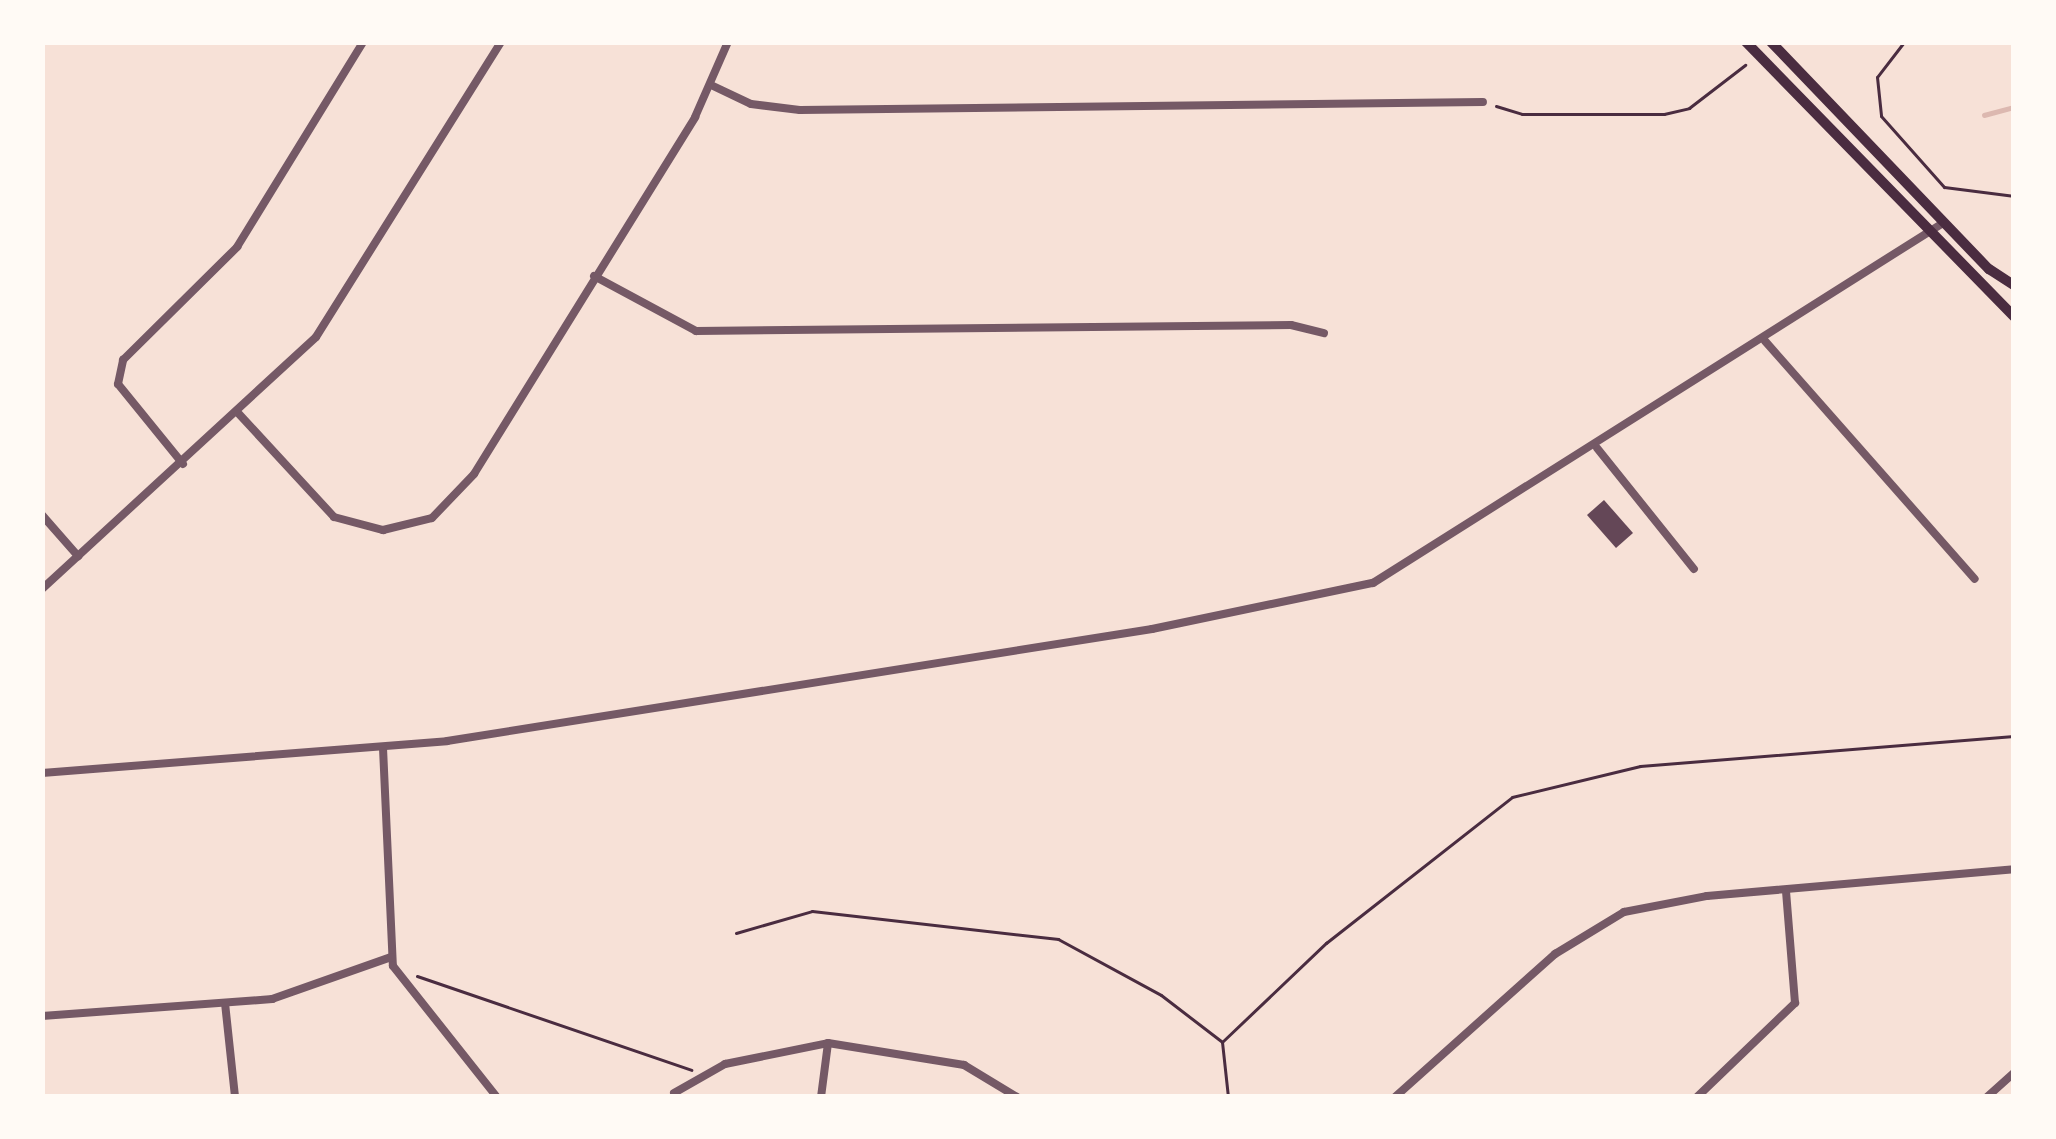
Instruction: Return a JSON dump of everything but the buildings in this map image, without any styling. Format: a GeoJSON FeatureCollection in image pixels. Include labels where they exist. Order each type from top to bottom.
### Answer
{"type":"FeatureCollection","features":[{"type":"Feature","properties":{"kind":"main road"},"geometry":{"type":"LineString","coordinates":[[1771,42],[1943,223],[2014,285]]}},
{"type":"Feature","properties":{"kind":"main road"},"geometry":{"type":"LineString","coordinates":[[1742,47],[1927,236],[2014,316]]}},
{"type":"Feature","properties":{"kind":"street"},"geometry":{"type":"LineString","coordinates":[[183,464],[124,394],[119,369],[237,247],[363,42]]}},
{"type":"Feature","properties":{"kind":"street"},"geometry":{"type":"LineString","coordinates":[[42,589],[239,413],[316,337],[501,42]]}},
{"type":"Feature","properties":{"kind":"street"},"geometry":{"type":"LineString","coordinates":[[239,413],[334,517],[367,529],[420,524],[474,473],[711,85],[728,42]]}},
{"type":"Feature","properties":{"kind":"street"},"geometry":{"type":"LineString","coordinates":[[711,85],[752,104],[800,110],[1483,102]]}},
{"type":"Feature","properties":{"kind":"street"},"geometry":{"type":"LineString","coordinates":[[42,773],[383,748],[969,660],[1372,583],[1597,448],[1943,223]]}},
{"type":"Feature","properties":{"kind":"street"},"geometry":{"type":"LineString","coordinates":[[594,276],[695,331],[1291,325],[1324,333]]}},
{"type":"Feature","properties":{"kind":"street"},"geometry":{"type":"LineString","coordinates":[[1765,341],[1976,579]]}},
{"type":"Feature","properties":{"kind":"street"},"geometry":{"type":"LineString","coordinates":[[1597,448],[1694,569]]}},
{"type":"Feature","properties":{"kind":"street"},"geometry":{"type":"LineString","coordinates":[[42,515],[78,556]]}},
{"type":"Feature","properties":{"kind":"street"},"geometry":{"type":"LineString","coordinates":[[383,748],[392,961],[497,1097]]}},
{"type":"Feature","properties":{"kind":"street"},"geometry":{"type":"LineString","coordinates":[[1395,1097],[1591,926],[1657,903],[2014,869]]}},
{"type":"Feature","properties":{"kind":"street"},"geometry":{"type":"LineString","coordinates":[[1697,1097],[1795,1003],[1786,890]]}},
{"type":"Feature","properties":{"kind":"street"},"geometry":{"type":"LineString","coordinates":[[42,1016],[272,999],[392,961]]}},
{"type":"Feature","properties":{"kind":"street"},"geometry":{"type":"LineString","coordinates":[[225,1003],[235,1097]]}},
{"type":"Feature","properties":{"kind":"street"},"geometry":{"type":"LineString","coordinates":[[821,1097],[828,1043]]}},
{"type":"Feature","properties":{"kind":"street"},"geometry":{"type":"LineString","coordinates":[[674,1094],[699,1073],[828,1043],[964,1065],[1017,1097]]}},
{"type":"Feature","properties":{"kind":"street"},"geometry":{"type":"LineString","coordinates":[[1987,1097],[2014,1073]]}},
{"type":"Feature","properties":{"kind":"path"},"geometry":{"type":"LineString","coordinates":[[1904,42],[1876,77],[1886,122],[1944,187],[2014,196]]}},
{"type":"Feature","properties":{"kind":"path"},"geometry":{"type":"LineString","coordinates":[[1483,102],[1522,114],[1664,114],[1689,108],[1748,63],[1742,47]]}},
{"type":"Feature","properties":{"kind":"path"},"geometry":{"type":"LineString","coordinates":[[1878,131],[1886,122]]}},
{"type":"Feature","properties":{"kind":"path"},"geometry":{"type":"LineString","coordinates":[[1222,1042],[1326,943],[1511,796],[1640,766],[2014,736]]}},
{"type":"Feature","properties":{"kind":"path"},"geometry":{"type":"LineString","coordinates":[[736,933],[812,911],[1058,939],[1161,995],[1222,1042],[1228,1097]]}},
{"type":"Feature","properties":{"kind":"path"},"geometry":{"type":"LineString","coordinates":[[392,961],[699,1073]]}},
{"type":"Feature","properties":{"kind":"waterway"},"geometry":{"type":"LineString","coordinates":[[1984,115],[2014,107]]}}]}
